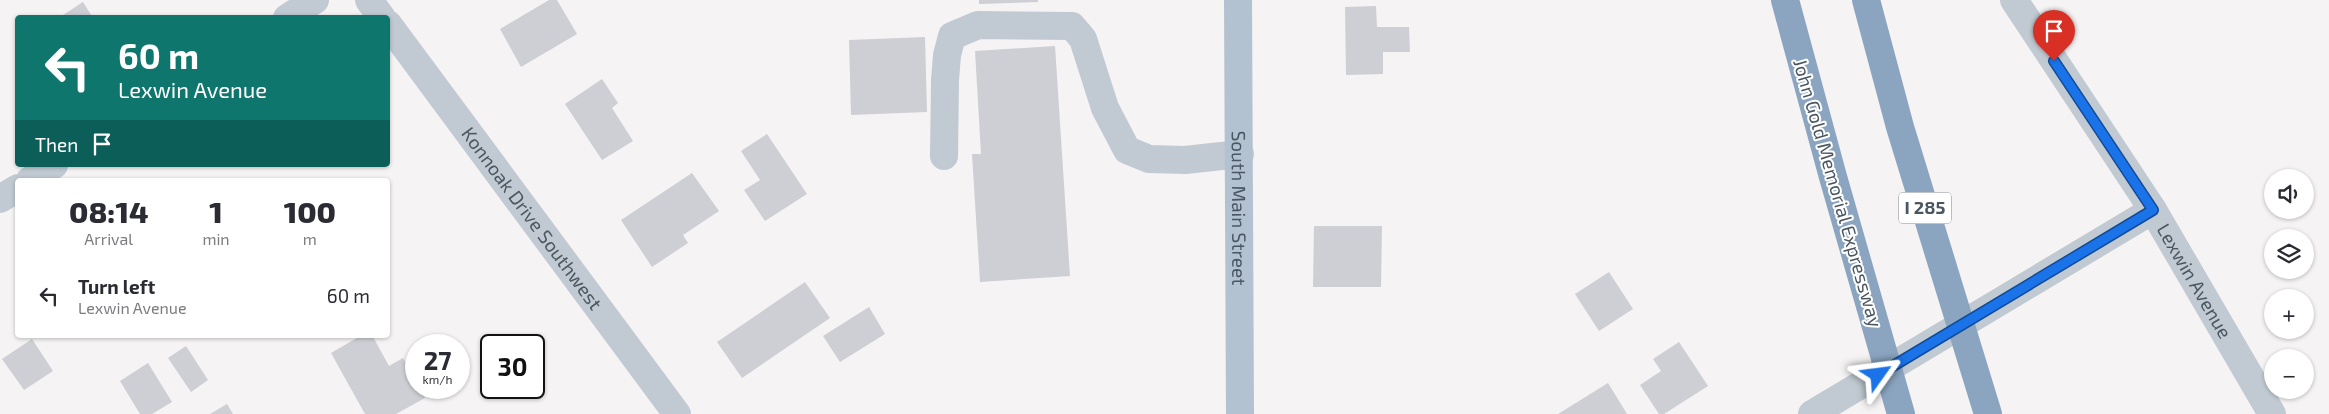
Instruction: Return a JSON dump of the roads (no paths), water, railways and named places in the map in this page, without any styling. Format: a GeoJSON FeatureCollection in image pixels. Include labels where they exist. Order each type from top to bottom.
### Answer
{"type":"FeatureCollection","features":[{"type":"Feature","properties":{"kind":"highway","name":"John Gold Memorial Expressway"},"geometry":{"type":"LineString","coordinates":[[1785,0],[1832,177],[1901,414]]}},
{"type":"Feature","properties":{"kind":"highway","name":"I 285"},"geometry":{"type":"LineString","coordinates":[[1866,0],[1900,127],[1988,414]]}},
{"type":"Feature","properties":{"kind":"main road","name":"South Main Street"},"geometry":{"type":"LineString","coordinates":[[1238,0],[1240,414]]}},
{"type":"Feature","properties":{"kind":"street"},"geometry":{"type":"LineString","coordinates":[[292,15],[315,0]]}},
{"type":"Feature","properties":{"kind":"street"},"geometry":{"type":"LineString","coordinates":[[369,0],[380,15]]}},
{"type":"Feature","properties":{"kind":"street","name":"Lexwin Avenue"},"geometry":{"type":"LineString","coordinates":[[2024,4],[2153,210],[2272,414]]}},
{"type":"Feature","properties":{"kind":"street"},"geometry":{"type":"LineString","coordinates":[[944,156],[947,55],[952,36],[978,25],[1072,26],[1083,39],[1105,108],[1127,150],[1149,159],[1185,160],[1240,154]]}},
{"type":"Feature","properties":{"kind":"street","name":"Konnoak Drive Southwest"},"geometry":{"type":"LineString","coordinates":[[390,27],[676,414]]}},
{"type":"Feature","properties":{"kind":"street"},"geometry":{"type":"LineString","coordinates":[[33,178],[51,167]]}},
{"type":"Feature","properties":{"kind":"street"},"geometry":{"type":"LineString","coordinates":[[0,199],[15,190]]}},
{"type":"Feature","properties":{"kind":"street"},"geometry":{"type":"LineString","coordinates":[[1812,414],[2153,210]]}}]}
